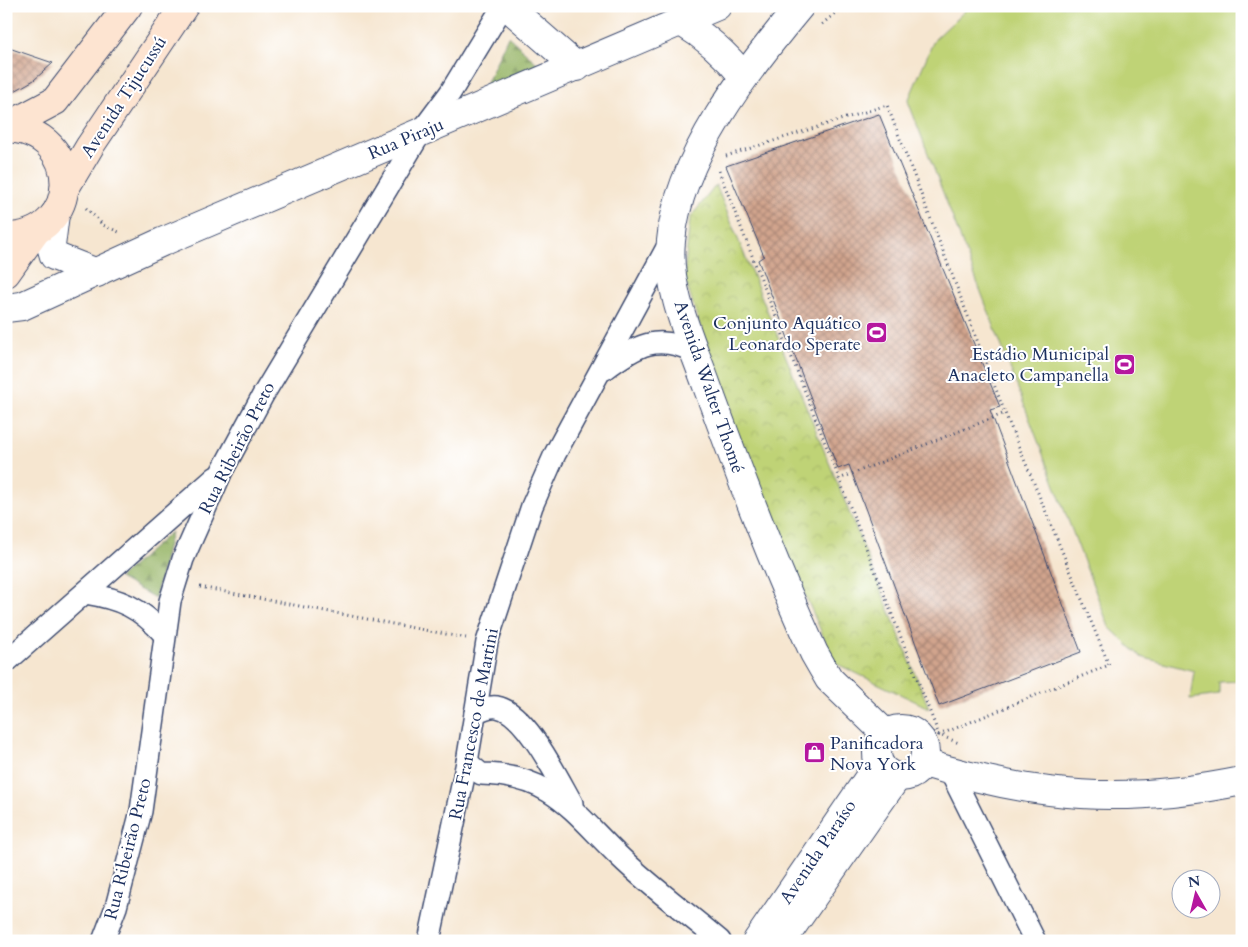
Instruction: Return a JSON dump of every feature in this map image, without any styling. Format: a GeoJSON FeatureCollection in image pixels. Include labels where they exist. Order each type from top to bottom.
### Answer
{"type":"FeatureCollection","features":[{"type":"Feature","properties":{"kind":"main road","name":"Avenida Tijucussú"},"geometry":{"type":"LineString","coordinates":[[6,128],[55,101],[128,6]]}},
{"type":"Feature","properties":{"kind":"main road","name":"Avenida Tijucussú"},"geometry":{"type":"LineString","coordinates":[[6,274],[45,222],[70,179],[184,6]]}},
{"type":"Feature","properties":{"kind":"main road","name":"Avenida Tijucussú"},"geometry":{"type":"LineString","coordinates":[[6,128],[29,131],[42,138],[55,150],[70,179]]}},
{"type":"Feature","properties":{"kind":"main road"},"geometry":{"type":"LineString","coordinates":[[6,237],[25,235],[45,222]]}},
{"type":"Feature","properties":{"kind":"street","name":"Rua Ribeirão Preto"},"geometry":{"type":"LineString","coordinates":[[103,941],[116,907],[141,811],[164,634],[174,582],[222,471],[263,395],[421,132],[450,93],[503,6]]}},
{"type":"Feature","properties":{"kind":"street"},"geometry":{"type":"LineString","coordinates":[[507,6],[577,67]]}},
{"type":"Feature","properties":{"kind":"street","name":"Rua Piraju"},"geometry":{"type":"LineString","coordinates":[[6,308],[22,306],[162,242],[717,6]]}},
{"type":"Feature","properties":{"kind":"street","name":"Avenida Walter Thomé"},"geometry":{"type":"LineString","coordinates":[[800,6],[744,77],[692,164],[678,200],[670,242],[674,287],[739,475],[814,653],[829,679],[895,727]]}},
{"type":"Feature","properties":{"kind":"street"},"geometry":{"type":"LineString","coordinates":[[680,21],[704,36],[729,59],[744,77]]}},
{"type":"Feature","properties":{"kind":"street"},"geometry":{"type":"LineString","coordinates":[[45,222],[54,256],[97,273]]}},
{"type":"Feature","properties":{"kind":"street","name":"Rua Francesco de Martini"},"geometry":{"type":"LineString","coordinates":[[429,941],[467,762],[487,642],[532,506],[554,454],[670,242]]}},
{"type":"Feature","properties":{"kind":"street","name":"Rua Francesco de Martini"},"geometry":{"type":"LineString","coordinates":[[598,375],[628,351],[653,342],[670,342],[695,352]]}},
{"type":"Feature","properties":{"kind":"street"},"geometry":{"type":"LineString","coordinates":[[6,662],[222,471]]}},
{"type":"Feature","properties":{"kind":"street"},"geometry":{"type":"LineString","coordinates":[[85,593],[109,597],[130,605],[147,616],[164,634]]}},
{"type":"Feature","properties":{"kind":"street"},"geometry":{"type":"LineString","coordinates":[[476,713],[486,708],[498,707],[518,718],[549,762],[577,812]]}},
{"type":"Feature","properties":{"kind":"street"},"geometry":{"type":"LineString","coordinates":[[895,727],[916,733],[925,747],[924,763],[912,775],[905,778],[888,770],[877,747],[895,727]]}},
{"type":"Feature","properties":{"kind":"street"},"geometry":{"type":"LineString","coordinates":[[467,762],[481,774],[502,774],[523,779],[548,789],[577,812],[621,857],[720,941]]}},
{"type":"Feature","properties":{"kind":"street"},"geometry":{"type":"LineString","coordinates":[[924,763],[977,779],[1031,790],[1089,795],[1137,796],[1199,790],[1242,781]]}},
{"type":"Feature","properties":{"kind":"street","name":"Avenida Paraíso"},"geometry":{"type":"LineString","coordinates":[[757,941],[888,770]]}},
{"type":"Feature","properties":{"kind":"street","name":"Avenida Paraíso"},"geometry":{"type":"LineString","coordinates":[[782,941],[888,770]]}},
{"type":"Feature","properties":{"kind":"street"},"geometry":{"type":"LineString","coordinates":[[950,771],[1035,941]]}},
{"type":"Feature","properties":{"kind":"path"},"geometry":{"type":"LineString","coordinates":[[818,28],[845,6]]}},
{"type":"Feature","properties":{"kind":"path"},"geometry":{"type":"LineString","coordinates":[[724,157],[887,105],[1005,413],[1109,665],[939,735]]}},
{"type":"Feature","properties":{"kind":"path"},"geometry":{"type":"LineString","coordinates":[[718,169],[939,735]]}},
{"type":"Feature","properties":{"kind":"path"},"geometry":{"type":"LineString","coordinates":[[70,179],[81,201],[103,225],[122,234]]}},
{"type":"Feature","properties":{"kind":"path"},"geometry":{"type":"LineString","coordinates":[[840,479],[1005,413]]}},
{"type":"Feature","properties":{"kind":"path"},"geometry":{"type":"LineString","coordinates":[[174,582],[487,642]]}},
{"type":"Feature","properties":{"kind":"path"},"geometry":{"type":"LineString","coordinates":[[895,727],[939,735],[965,746]]}},
{"type":"Feature","properties":{"kind":"green space","name":"Estádio Municipal Anacleto Campanella"},"geometry":{"type":"Polygon","coordinates":[[[970,6],[1242,6],[1242,681],[1219,682],[1219,695],[1190,699],[1194,671],[1141,657],[1109,627],[908,101],[934,40],[970,6]]]}},
{"type":"Feature","properties":{"kind":"green space"},"geometry":{"type":"Polygon","coordinates":[[[508,36],[540,66],[483,91],[508,36]]]}},
{"type":"Feature","properties":{"kind":"green space"},"geometry":{"type":"Polygon","coordinates":[[[716,185],[929,708],[835,663],[740,447],[684,277],[690,218],[716,185]]]}},
{"type":"Feature","properties":{"kind":"green space"},"geometry":{"type":"Polygon","coordinates":[[[171,532],[155,598],[119,578],[171,532]]]}},
{"type":"Feature","properties":{"kind":"building"},"geometry":{"type":"Polygon","coordinates":[[[6,47],[53,63],[34,80],[6,96],[6,47]]]}},
{"type":"Feature","properties":{"kind":"building"},"geometry":{"type":"Polygon","coordinates":[[[879,114],[1000,407],[990,410],[1081,652],[939,706],[849,465],[838,469],[758,260],[764,256],[726,166],[879,114]]]}},
{"type":"Feature","properties":{"kind":"place","name":"Conjunto Aquático Leonardo Sperate"},"geometry":{"type":"Point","coordinates":[877,333]}},
{"type":"Feature","properties":{"kind":"place","name":"Estádio Municipal Anacleto Campanella"},"geometry":{"type":"Point","coordinates":[1125,364]}},
{"type":"Feature","properties":{"kind":"place","name":"Panificadora Nova York"},"geometry":{"type":"Point","coordinates":[814,753]}}]}
